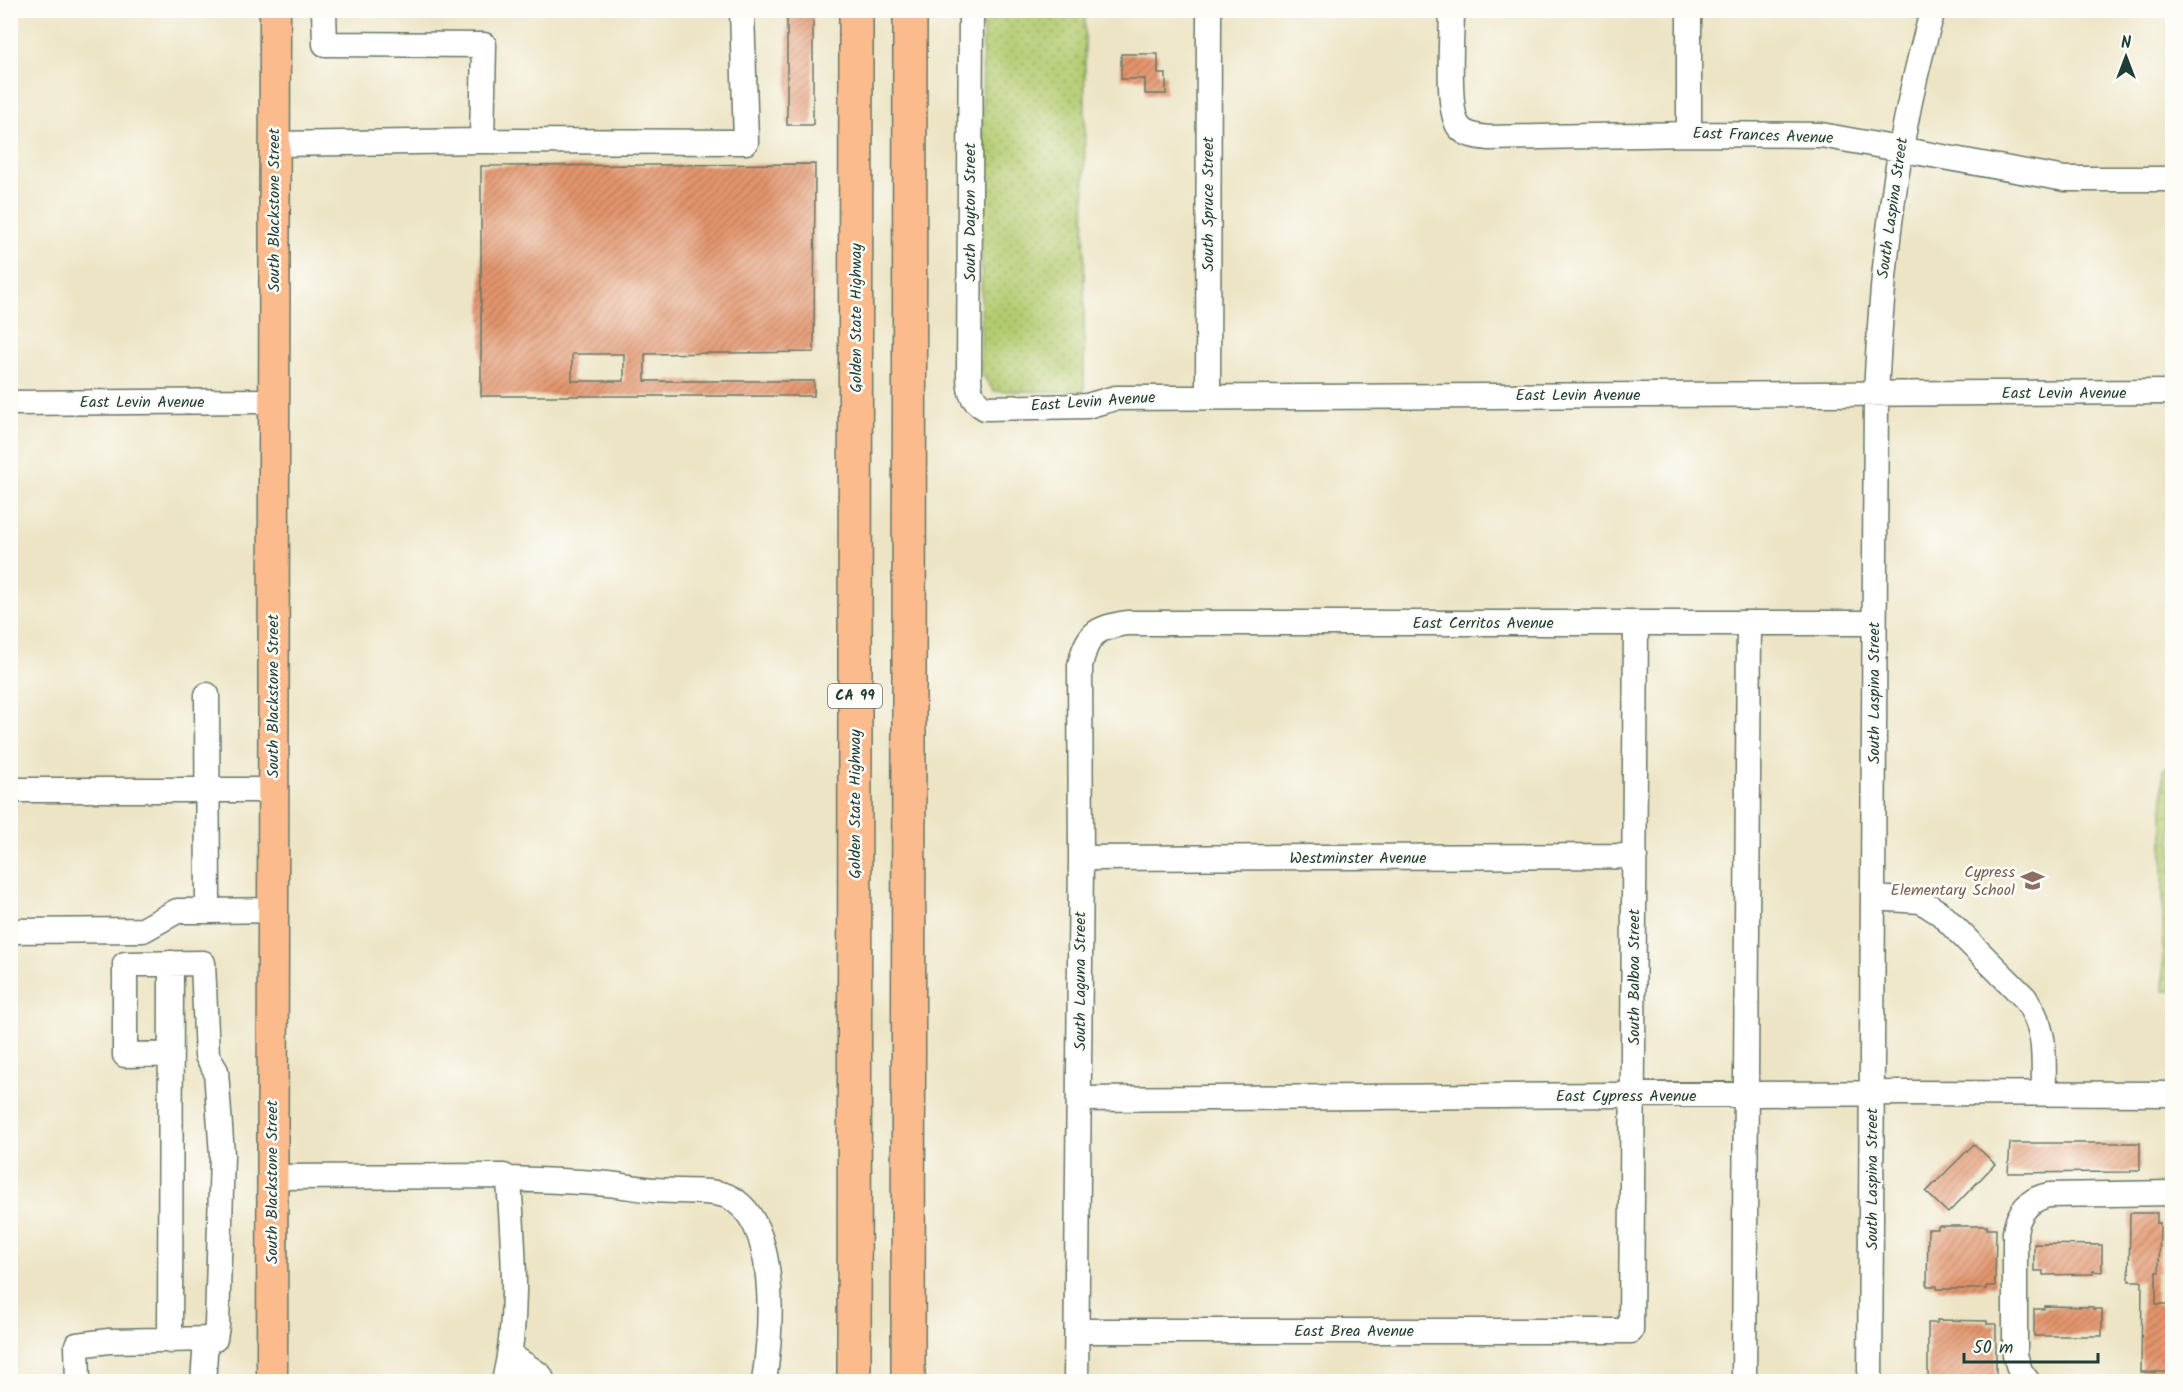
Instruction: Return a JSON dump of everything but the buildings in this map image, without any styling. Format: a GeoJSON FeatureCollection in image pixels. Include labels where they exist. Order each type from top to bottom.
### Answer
{"type":"FeatureCollection","features":[{"type":"Feature","properties":{"kind":"highway","name":"Golden State Highway"},"geometry":{"type":"LineString","coordinates":[[854,1382],[856,10]]}},
{"type":"Feature","properties":{"kind":"highway"},"geometry":{"type":"LineString","coordinates":[[908,1382],[910,10]]}},
{"type":"Feature","properties":{"kind":"main road","name":"South Blackstone Street"},"geometry":{"type":"LineString","coordinates":[[272,1382],[275,10]]}},
{"type":"Feature","properties":{"kind":"street"},"geometry":{"type":"LineString","coordinates":[[324,10],[325,44],[484,45],[482,141]]}},
{"type":"Feature","properties":{"kind":"street"},"geometry":{"type":"LineString","coordinates":[[274,144],[482,141],[746,142],[742,10]]}},
{"type":"Feature","properties":{"kind":"street","name":"South Dayton Street"},"geometry":{"type":"LineString","coordinates":[[971,10],[969,373],[972,396],[977,404],[985,408]]}},
{"type":"Feature","properties":{"kind":"street","name":"South Spruce Street"},"geometry":{"type":"LineString","coordinates":[[1208,397],[1209,10]]}},
{"type":"Feature","properties":{"kind":"street","name":"East Frances Avenue"},"geometry":{"type":"LineString","coordinates":[[1452,10],[1452,104],[1460,128],[1472,136],[1490,138],[1689,134],[1821,135],[2065,179],[2172,179]]}},
{"type":"Feature","properties":{"kind":"street"},"geometry":{"type":"LineString","coordinates":[[1689,10],[1689,134]]}},
{"type":"Feature","properties":{"kind":"street","name":"South Laspina Street"},"geometry":{"type":"LineString","coordinates":[[1870,1382],[1876,394],[1883,274],[1900,149],[1910,98],[1933,10]]}},
{"type":"Feature","properties":{"kind":"street","name":"East Levin Avenue"},"geometry":{"type":"LineString","coordinates":[[985,408],[1087,406],[1115,398],[2172,392]]}},
{"type":"Feature","properties":{"kind":"street","name":"East Levin Avenue"},"geometry":{"type":"LineString","coordinates":[[10,403],[273,401]]}},
{"type":"Feature","properties":{"kind":"street","name":"East Cerritos Avenue"},"geometry":{"type":"LineString","coordinates":[[1094,634],[1107,626],[1127,623],[1874,623]]}},
{"type":"Feature","properties":{"kind":"street","name":"South Balboa Street"},"geometry":{"type":"LineString","coordinates":[[1631,1331],[1636,623]]}},
{"type":"Feature","properties":{"kind":"street"},"geometry":{"type":"LineString","coordinates":[[1744,1382],[1749,623]]}},
{"type":"Feature","properties":{"kind":"street","name":"South Laguna Street"},"geometry":{"type":"LineString","coordinates":[[1077,1382],[1082,858],[1080,666],[1084,649],[1094,634]]}},
{"type":"Feature","properties":{"kind":"street"},"geometry":{"type":"LineString","coordinates":[[207,695],[208,910]]}},
{"type":"Feature","properties":{"kind":"street"},"geometry":{"type":"LineString","coordinates":[[10,790],[273,790]]}},
{"type":"Feature","properties":{"kind":"street","name":"Westminster Avenue"},"geometry":{"type":"LineString","coordinates":[[1082,858],[1635,856]]}},
{"type":"Feature","properties":{"kind":"street"},"geometry":{"type":"LineString","coordinates":[[1873,898],[1912,900],[1928,904],[1941,914],[2025,998],[2036,1013],[2042,1028],[2043,1094]]}},
{"type":"Feature","properties":{"kind":"street"},"geometry":{"type":"LineString","coordinates":[[10,931],[143,930],[177,911],[273,910]]}},
{"type":"Feature","properties":{"kind":"street"},"geometry":{"type":"LineString","coordinates":[[170,1341],[171,963]]}},
{"type":"Feature","properties":{"kind":"street"},"geometry":{"type":"LineString","coordinates":[[78,1382],[77,1345],[109,1341],[215,1339],[222,1155],[216,1071],[207,1056],[203,963],[125,964],[125,1055],[171,1062]]}},
{"type":"Feature","properties":{"kind":"street","name":"East Cypress Avenue"},"geometry":{"type":"LineString","coordinates":[[1080,1099],[2172,1094]]}},
{"type":"Feature","properties":{"kind":"street"},"geometry":{"type":"LineString","coordinates":[[272,1177],[504,1176],[509,1179],[597,1183],[679,1192],[708,1192],[727,1196],[739,1204],[755,1222],[768,1266],[770,1344],[764,1382]]}},
{"type":"Feature","properties":{"kind":"street"},"geometry":{"type":"LineString","coordinates":[[504,1382],[510,1355],[516,1292],[509,1179]]}},
{"type":"Feature","properties":{"kind":"street"},"geometry":{"type":"LineString","coordinates":[[2028,1382],[2020,1371],[2015,1355],[2014,1241],[2016,1224],[2027,1204],[2049,1195],[2172,1193]]}},
{"type":"Feature","properties":{"kind":"street","name":"East Brea Avenue"},"geometry":{"type":"LineString","coordinates":[[1077,1331],[1631,1331]]}},
{"type":"Feature","properties":{"kind":"street"},"geometry":{"type":"LineString","coordinates":[[203,1382],[206,1340]]}},
{"type":"Feature","properties":{"kind":"street"},"geometry":{"type":"LineString","coordinates":[[510,1355],[540,1375],[543,1382]]}},
{"type":"Feature","properties":{"kind":"green space"},"geometry":{"type":"Polygon","coordinates":[[[983,11],[1085,11],[1084,392],[994,391],[981,373],[983,11]]]}},
{"type":"Feature","properties":{"kind":"green space"},"geometry":{"type":"Polygon","coordinates":[[[2172,761],[2172,991],[2163,991],[2163,770],[2172,761]]]}},
{"type":"Feature","properties":{"kind":"place","name":"Cypress Elementary School"},"geometry":{"type":"Point","coordinates":[2033,881]}}]}
